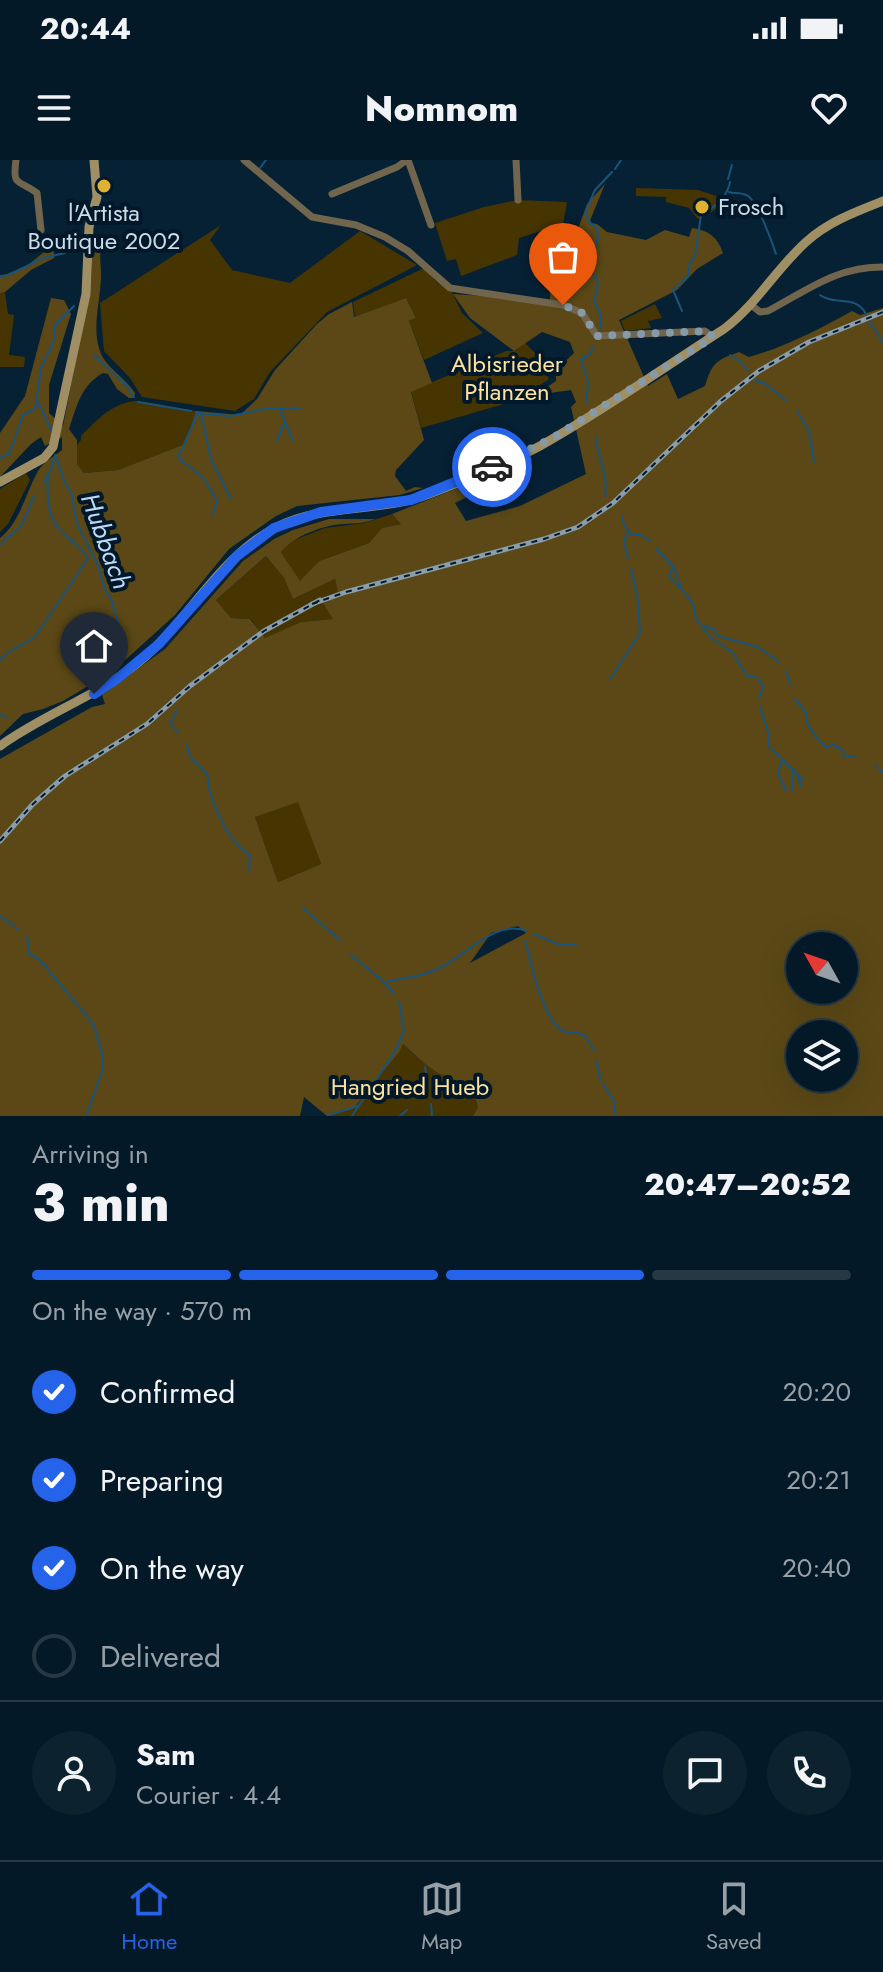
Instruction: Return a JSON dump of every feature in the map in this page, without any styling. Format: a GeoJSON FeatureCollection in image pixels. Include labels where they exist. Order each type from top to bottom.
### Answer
{"type":"FeatureCollection","features":[{"type":"Feature","properties":{"kind":"main road"},"geometry":{"type":"LineString","coordinates":[[0,482],[44,458],[53,447],[86,294],[89,227],[97,197],[94,160]]}},
{"type":"Feature","properties":{"kind":"main road"},"geometry":{"type":"LineString","coordinates":[[0,746],[94,694],[140,661],[176,626],[237,556],[274,528],[321,512],[411,500],[525,453],[713,337],[751,305],[789,259],[813,236],[841,218],[883,201]]}},
{"type":"Feature","properties":{"kind":"street"},"geometry":{"type":"LineString","coordinates":[[16,160],[15,179],[19,185],[37,193],[41,230]]}},
{"type":"Feature","properties":{"kind":"street"},"geometry":{"type":"LineString","coordinates":[[244,160],[312,217],[356,225],[385,237],[408,251],[437,279],[454,290],[563,305],[582,313],[597,336],[707,331],[713,337]]}},
{"type":"Feature","properties":{"kind":"street"},"geometry":{"type":"LineString","coordinates":[[332,194],[408,160],[431,225]]}},
{"type":"Feature","properties":{"kind":"street"},"geometry":{"type":"LineString","coordinates":[[516,160],[518,200]]}},
{"type":"Feature","properties":{"kind":"street"},"geometry":{"type":"LineString","coordinates":[[751,305],[760,312],[768,311],[835,274],[883,267]]}},
{"type":"Feature","properties":{"kind":"green space"},"geometry":{"type":"Polygon","coordinates":[[[636,188],[698,190],[720,197],[718,208],[698,219],[689,208],[666,202],[666,197],[636,196],[636,188]]]}},
{"type":"Feature","properties":{"kind":"green space"},"geometry":{"type":"Polygon","coordinates":[[[517,200],[567,202],[563,224],[519,238],[517,255],[461,276],[456,259],[447,261],[435,223],[517,200]]]}},
{"type":"Feature","properties":{"kind":"green space"},"geometry":{"type":"Polygon","coordinates":[[[221,225],[210,240],[232,270],[290,283],[360,231],[417,265],[327,312],[270,372],[254,399],[235,411],[142,397],[130,378],[104,351],[100,303],[221,225]]]}},
{"type":"Feature","properties":{"kind":"green space"},"geometry":{"type":"Polygon","coordinates":[[[424,268],[452,292],[462,313],[483,333],[424,360],[409,321],[416,318],[406,298],[355,317],[353,302],[424,268]]]}},
{"type":"Feature","properties":{"kind":"green space"},"geometry":{"type":"Polygon","coordinates":[[[5,292],[8,314],[14,315],[9,355],[25,357],[24,367],[0,367],[0,293],[5,292]]]}},
{"type":"Feature","properties":{"kind":"green space"},"geometry":{"type":"Polygon","coordinates":[[[655,304],[662,318],[648,321],[651,328],[625,331],[621,321],[655,304]]]}},
{"type":"Feature","properties":{"kind":"green space","name":"Albisrieder Pflanzen"},"geometry":{"type":"Polygon","coordinates":[[[525,343],[536,354],[549,379],[518,400],[421,428],[411,391],[506,351],[514,351],[525,343]]]}},
{"type":"Feature","properties":{"kind":"green space"},"geometry":{"type":"Polygon","coordinates":[[[138,401],[196,411],[185,444],[118,470],[84,473],[77,464],[77,445],[81,436],[113,408],[138,401]]]}},
{"type":"Feature","properties":{"kind":"green space"},"geometry":{"type":"Polygon","coordinates":[[[26,473],[30,480],[8,524],[0,532],[0,489],[26,473]]]}},
{"type":"Feature","properties":{"kind":"green space"},"geometry":{"type":"Polygon","coordinates":[[[392,514],[402,524],[382,528],[369,543],[319,561],[300,582],[281,552],[289,542],[325,528],[364,523],[392,514]]]}},
{"type":"Feature","properties":{"kind":"green space"},"geometry":{"type":"Polygon","coordinates":[[[266,556],[284,578],[293,599],[335,579],[340,596],[333,619],[301,622],[265,639],[251,619],[231,618],[216,600],[266,556]]]}},
{"type":"Feature","properties":{"kind":"green space"},"geometry":{"type":"Polygon","coordinates":[[[298,801],[321,864],[278,882],[255,817],[298,801]]]}},
{"type":"Feature","properties":{"kind":"green space","name":"Hangried Hueb"},"geometry":{"type":"Polygon","coordinates":[[[402,1043],[432,1069],[470,1090],[478,1107],[473,1116],[327,1116],[353,1109],[394,1058],[402,1043]]]}},
{"type":"Feature","properties":{"kind":"shaded area"},"geometry":{"type":"Polygon","coordinates":[[[605,184],[589,223],[597,224],[607,232],[646,240],[665,230],[689,237],[692,228],[698,229],[712,236],[721,248],[723,253],[697,269],[677,290],[619,320],[648,386],[667,374],[678,399],[705,386],[713,367],[725,357],[739,352],[749,357],[762,353],[802,337],[852,311],[860,315],[883,308],[883,1116],[473,1116],[478,1107],[470,1090],[432,1069],[403,1044],[353,1109],[327,1116],[304,1097],[300,1116],[0,1116],[0,759],[92,707],[105,704],[102,695],[165,649],[243,561],[274,539],[329,519],[375,519],[318,529],[287,546],[281,552],[300,581],[319,561],[369,543],[382,528],[401,524],[392,514],[504,470],[507,477],[455,503],[466,521],[520,506],[586,474],[571,407],[576,402],[571,390],[550,393],[547,387],[556,381],[556,370],[574,353],[570,342],[542,332],[514,351],[470,318],[453,294],[550,300],[551,269],[578,229],[587,204],[605,184]],[[266,556],[216,600],[231,618],[250,619],[265,638],[301,622],[333,619],[323,603],[339,596],[335,579],[293,599],[284,578],[266,556]],[[298,802],[255,817],[278,882],[321,864],[298,802]],[[518,926],[491,933],[470,963],[526,933],[518,926]]]}},
{"type":"Feature","properties":{"kind":"shaded area"},"geometry":{"type":"Polygon","coordinates":[[[93,236],[104,239],[100,253],[101,285],[96,326],[99,346],[105,361],[135,393],[134,398],[129,398],[117,389],[108,374],[103,373],[85,390],[69,429],[77,440],[77,464],[84,473],[118,470],[185,444],[196,411],[240,415],[257,399],[275,370],[329,314],[352,302],[354,317],[406,298],[416,318],[409,321],[432,383],[411,392],[424,440],[396,470],[395,476],[406,491],[423,488],[400,495],[297,506],[276,516],[229,549],[175,615],[113,671],[63,701],[23,714],[0,736],[0,538],[18,515],[38,471],[62,450],[62,437],[45,446],[41,437],[0,477],[0,433],[25,396],[51,298],[64,300],[71,314],[49,385],[49,413],[63,426],[91,283],[93,236]]]}},
{"type":"Feature","properties":{"kind":"shaded area"},"geometry":{"type":"Polygon","coordinates":[[[49,248],[54,252],[54,258],[31,270],[0,293],[0,277],[28,265],[49,248]]]}},
{"type":"Feature","properties":{"kind":"waterway"},"geometry":{"type":"LineString","coordinates":[[260,168],[266,160]]}},
{"type":"Feature","properties":{"kind":"waterway"},"geometry":{"type":"LineString","coordinates":[[615,169],[621,160]]}},
{"type":"Feature","properties":{"kind":"waterway"},"geometry":{"type":"LineString","coordinates":[[728,179],[732,165]]}},
{"type":"Feature","properties":{"kind":"waterway"},"geometry":{"type":"LineString","coordinates":[[601,329],[600,314],[594,300],[598,283],[588,263],[598,236],[596,226],[591,224],[585,213],[595,190],[612,172]]}},
{"type":"Feature","properties":{"kind":"waterway"},"geometry":{"type":"LineString","coordinates":[[682,311],[673,290],[689,275],[701,215],[720,202],[730,182]]}},
{"type":"Feature","properties":{"kind":"waterway"},"geometry":{"type":"LineString","coordinates":[[729,192],[746,195],[752,200],[776,254]]}},
{"type":"Feature","properties":{"kind":"waterway"},"geometry":{"type":"LineString","coordinates":[[0,276],[9,275],[43,258],[65,253]]}},
{"type":"Feature","properties":{"kind":"waterway"},"geometry":{"type":"LineString","coordinates":[[820,295],[857,304],[866,314]]}},
{"type":"Feature","properties":{"kind":"waterway"},"geometry":{"type":"LineString","coordinates":[[0,458],[9,454],[23,415],[35,409],[41,368],[54,340],[55,325],[74,306]]}},
{"type":"Feature","properties":{"kind":"waterway"},"geometry":{"type":"LineString","coordinates":[[869,321],[883,342]]}},
{"type":"Feature","properties":{"kind":"waterway"},"geometry":{"type":"LineString","coordinates":[[586,403],[588,382],[581,359],[589,355],[593,347]]}},
{"type":"Feature","properties":{"kind":"waterway"},"geometry":{"type":"LineString","coordinates":[[94,355],[126,385],[134,397]]}},
{"type":"Feature","properties":{"kind":"waterway"},"geometry":{"type":"LineString","coordinates":[[730,355],[748,371]]}},
{"type":"Feature","properties":{"kind":"waterway"},"geometry":{"type":"LineString","coordinates":[[755,381],[764,383],[787,401]]}},
{"type":"Feature","properties":{"kind":"waterway","name":"Hubbach"},"geometry":{"type":"LineString","coordinates":[[38,402],[52,432]]}},
{"type":"Feature","properties":{"kind":"waterway"},"geometry":{"type":"LineString","coordinates":[[138,402],[191,411]]}},
{"type":"Feature","properties":{"kind":"waterway"},"geometry":{"type":"LineString","coordinates":[[198,413],[230,416],[269,408],[300,409]]}},
{"type":"Feature","properties":{"kind":"waterway"},"geometry":{"type":"LineString","coordinates":[[280,410],[293,441]]}},
{"type":"Feature","properties":{"kind":"waterway"},"geometry":{"type":"LineString","coordinates":[[797,411],[809,431],[814,462]]}},
{"type":"Feature","properties":{"kind":"waterway"},"geometry":{"type":"LineString","coordinates":[[196,412],[178,458],[203,477],[217,500],[212,515]]}},
{"type":"Feature","properties":{"kind":"waterway"},"geometry":{"type":"LineString","coordinates":[[201,414],[211,459],[231,499]]}},
{"type":"Feature","properties":{"kind":"waterway"},"geometry":{"type":"LineString","coordinates":[[277,441],[284,424]]}},
{"type":"Feature","properties":{"kind":"waterway"},"geometry":{"type":"LineString","coordinates":[[596,437],[605,480],[605,496]]}},
{"type":"Feature","properties":{"kind":"waterway","name":"Hubbach"},"geometry":{"type":"LineString","coordinates":[[55,455],[71,492],[77,524],[97,563],[123,640]]}},
{"type":"Feature","properties":{"kind":"waterway"},"geometry":{"type":"LineString","coordinates":[[44,482],[54,458]]}},
{"type":"Feature","properties":{"kind":"waterway"},"geometry":{"type":"LineString","coordinates":[[0,660],[35,637],[88,558],[55,524],[50,510],[48,472]]}},
{"type":"Feature","properties":{"kind":"waterway"},"geometry":{"type":"LineString","coordinates":[[0,545],[22,525],[34,496]]}},
{"type":"Feature","properties":{"kind":"waterway"},"geometry":{"type":"LineString","coordinates":[[622,517],[632,535],[641,535],[650,541]]}},
{"type":"Feature","properties":{"kind":"waterway"},"geometry":{"type":"LineString","coordinates":[[628,530],[624,541],[628,559]]}},
{"type":"Feature","properties":{"kind":"waterway"},"geometry":{"type":"LineString","coordinates":[[656,549],[673,566],[669,576],[690,600],[695,617],[710,637],[732,652],[747,676],[756,676]]}},
{"type":"Feature","properties":{"kind":"waterway"},"geometry":{"type":"LineString","coordinates":[[673,566],[682,590]]}},
{"type":"Feature","properties":{"kind":"waterway"},"geometry":{"type":"LineString","coordinates":[[610,679],[640,633],[638,601],[631,568]]}},
{"type":"Feature","properties":{"kind":"waterway"},"geometry":{"type":"LineString","coordinates":[[704,626],[714,629],[718,636],[758,647],[779,662]]}},
{"type":"Feature","properties":{"kind":"waterway"},"geometry":{"type":"LineString","coordinates":[[786,670],[790,685]]}},
{"type":"Feature","properties":{"kind":"waterway"},"geometry":{"type":"LineString","coordinates":[[758,678],[763,686],[759,698]]}},
{"type":"Feature","properties":{"kind":"waterway"},"geometry":{"type":"LineString","coordinates":[[794,698],[807,714],[807,723],[818,740],[826,747],[833,745],[843,750],[844,756],[855,757]]}},
{"type":"Feature","properties":{"kind":"waterway"},"geometry":{"type":"LineString","coordinates":[[760,707],[768,732],[768,746],[780,757]]}},
{"type":"Feature","properties":{"kind":"waterway","name":"Hubbach"},"geometry":{"type":"LineString","coordinates":[[177,710],[170,723],[178,733]]}},
{"type":"Feature","properties":{"kind":"waterway"},"geometry":{"type":"LineString","coordinates":[[0,714],[7,718]]}},
{"type":"Feature","properties":{"kind":"waterway","name":"Hubbach"},"geometry":{"type":"LineString","coordinates":[[186,745],[189,755],[207,775],[210,793],[225,827],[236,843],[250,855],[249,871]]}},
{"type":"Feature","properties":{"kind":"waterway"},"geometry":{"type":"LineString","coordinates":[[786,790],[778,774],[782,759],[803,780]]}},
{"type":"Feature","properties":{"kind":"waterway"},"geometry":{"type":"LineString","coordinates":[[875,765],[883,772]]}},
{"type":"Feature","properties":{"kind":"waterway"},"geometry":{"type":"LineString","coordinates":[[792,769],[792,791]]}},
{"type":"Feature","properties":{"kind":"waterway"},"geometry":{"type":"LineString","coordinates":[[798,777],[801,787]]}},
{"type":"Feature","properties":{"kind":"waterway","name":"Hubbach"},"geometry":{"type":"LineString","coordinates":[[303,908],[341,941]]}},
{"type":"Feature","properties":{"kind":"waterway"},"geometry":{"type":"LineString","coordinates":[[0,916],[18,929]]}},
{"type":"Feature","properties":{"kind":"waterway","name":"Hubbach"},"geometry":{"type":"LineString","coordinates":[[384,982],[433,971],[502,930],[527,931]]}},
{"type":"Feature","properties":{"kind":"waterway","name":"Hubbach"},"geometry":{"type":"LineString","coordinates":[[534,934],[558,944],[577,944]]}},
{"type":"Feature","properties":{"kind":"waterway"},"geometry":{"type":"LineString","coordinates":[[27,936],[29,954],[39,959],[94,1025],[103,1069],[86,1116]]}},
{"type":"Feature","properties":{"kind":"waterway","name":"Hubbach"},"geometry":{"type":"LineString","coordinates":[[525,940],[534,977],[551,1018],[566,1032],[584,1035],[594,1050]]}},
{"type":"Feature","properties":{"kind":"waterway","name":"Hubbach"},"geometry":{"type":"LineString","coordinates":[[350,954],[394,994]]}},
{"type":"Feature","properties":{"kind":"waterway","name":"Hubbach"},"geometry":{"type":"LineString","coordinates":[[352,1116],[394,1053],[404,1031],[399,1001]]}},
{"type":"Feature","properties":{"kind":"waterway","name":"Hubbach"},"geometry":{"type":"LineString","coordinates":[[596,1061],[601,1080]]}},
{"type":"Feature","properties":{"kind":"waterway"},"geometry":{"type":"LineString","coordinates":[[425,1067],[428,1086]]}},
{"type":"Feature","properties":{"kind":"waterway","name":"Hubbach"},"geometry":{"type":"LineString","coordinates":[[603,1084],[615,1103],[614,1116]]}},
{"type":"Feature","properties":{"kind":"waterway"},"geometry":{"type":"LineString","coordinates":[[431,1104],[432,1116]]}},
{"type":"Feature","properties":{"kind":"waterway"},"geometry":{"type":"LineString","coordinates":[[327,1116],[357,1106]]}},
{"type":"Feature","properties":{"kind":"waterway"},"geometry":{"type":"LineString","coordinates":[[400,1116],[407,1110]]}},
{"type":"Feature","properties":{"kind":"railway"},"geometry":{"type":"LineString","coordinates":[[312,604],[578,527],[613,503],[721,401],[759,371],[809,342],[883,312]]}},
{"type":"Feature","properties":{"kind":"railway"},"geometry":{"type":"LineString","coordinates":[[0,841],[33,804],[65,776],[147,724],[190,686],[264,631],[320,600]]}},
{"type":"Feature","properties":{"kind":"way so far"},"geometry":{"type":"LineString","coordinates":[[492,467],[553,438],[713,337],[707,331],[624,333],[601,337],[597,336],[582,313],[563,305]]}},
{"type":"Feature","properties":{"kind":"place","name":"l'Artista Boutique 2002"},"geometry":{"type":"Point","coordinates":[104,186]}},
{"type":"Feature","properties":{"kind":"place","name":"Frosch"},"geometry":{"type":"Point","coordinates":[702,207]}},
{"type":"Feature","properties":{"kind":"route"},"geometry":{"type":"LineString","coordinates":[[94,694],[159,644],[237,556],[274,528],[321,512],[411,500],[492,467]]}}]}
